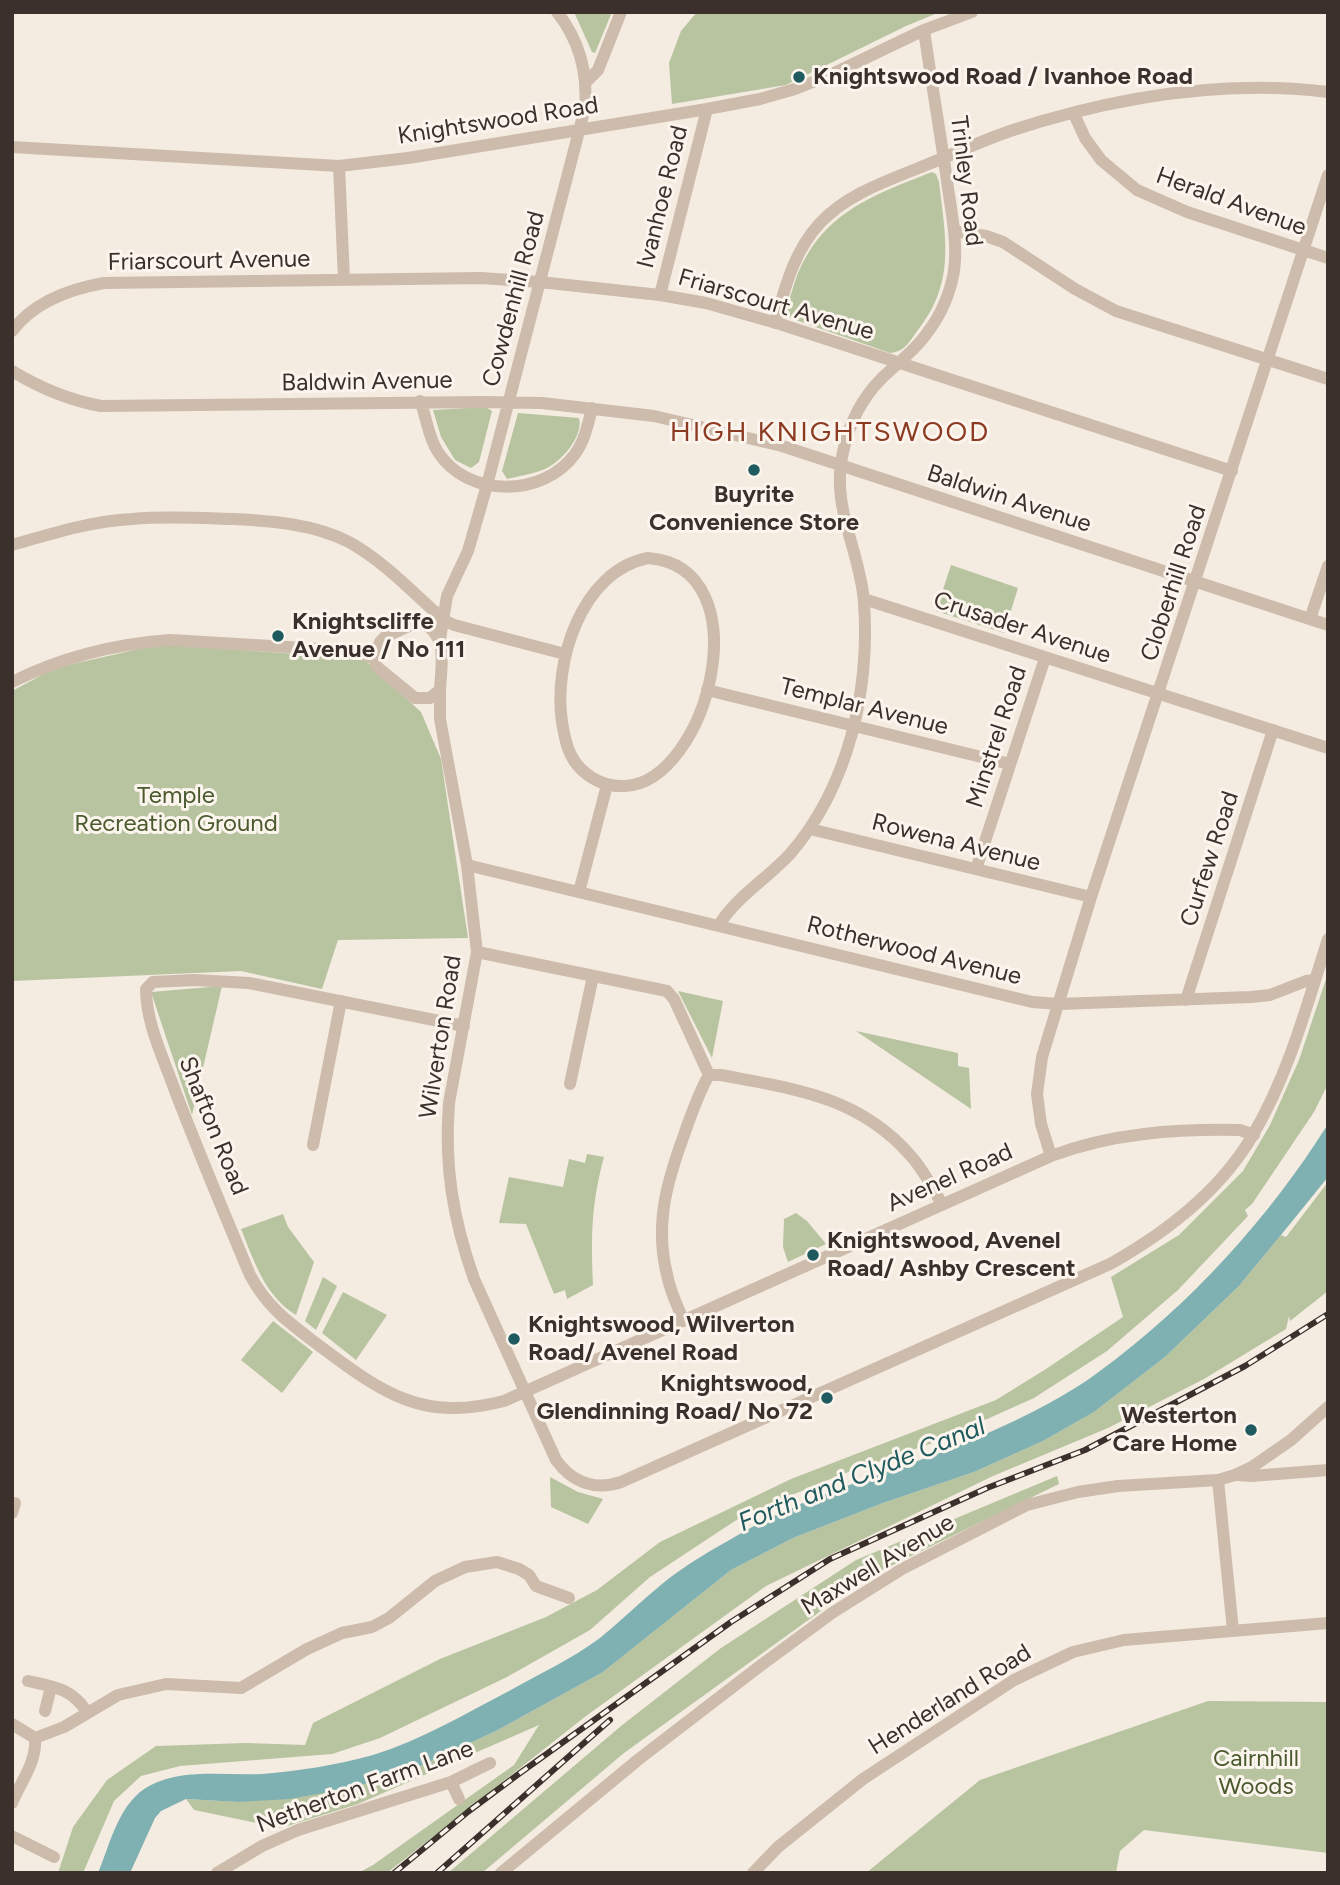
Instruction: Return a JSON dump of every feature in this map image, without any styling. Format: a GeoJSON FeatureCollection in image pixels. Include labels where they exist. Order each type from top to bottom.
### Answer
{"type":"FeatureCollection","features":[{"type":"Feature","properties":{"kind":"street","name":"Cowdenhill Road"},"geometry":{"type":"LineString","coordinates":[[440,639],[436,613],[468,551],[585,108],[586,82],[579,50],[557,12]]}},
{"type":"Feature","properties":{"kind":"street"},"geometry":{"type":"LineString","coordinates":[[586,82],[598,70],[621,12]]}},
{"type":"Feature","properties":{"kind":"street","name":"Knightswood Road"},"geometry":{"type":"LineString","coordinates":[[12,147],[339,166],[408,158],[707,109],[795,89],[859,63],[923,30],[972,12]]}},
{"type":"Feature","properties":{"kind":"street","name":"Trinley Road"},"geometry":{"type":"LineString","coordinates":[[719,925],[729,912],[790,854],[810,829],[839,771],[854,726],[864,666],[864,598],[843,514],[839,489],[840,466],[858,410],[881,379],[913,351],[927,334],[946,302],[954,270],[954,231],[923,30]]}},
{"type":"Feature","properties":{"kind":"street"},"geometry":{"type":"LineString","coordinates":[[775,323],[789,273],[807,239],[820,222],[837,207],[862,193],[971,145],[1074,114],[1153,96],[1294,88],[1328,92]]}},
{"type":"Feature","properties":{"kind":"street","name":"Ivanhoe Road"},"geometry":{"type":"LineString","coordinates":[[660,295],[707,109]]}},
{"type":"Feature","properties":{"kind":"street","name":"Herald Avenue"},"geometry":{"type":"LineString","coordinates":[[1074,114],[1085,138],[1101,160],[1137,190],[1187,212],[1328,258]]}},
{"type":"Feature","properties":{"kind":"street"},"geometry":{"type":"LineString","coordinates":[[339,166],[344,280]]}},
{"type":"Feature","properties":{"kind":"street","name":"Cloberhill Road"},"geometry":{"type":"LineString","coordinates":[[1051,1156],[1041,1124],[1037,1094],[1042,1057],[1091,897],[1328,175]]}},
{"type":"Feature","properties":{"kind":"street"},"geometry":{"type":"LineString","coordinates":[[954,231],[986,236],[1003,242],[1075,289],[1116,311],[1328,379]]}},
{"type":"Feature","properties":{"kind":"street","name":"Friarscourt Avenue"},"geometry":{"type":"LineString","coordinates":[[12,331],[39,306],[55,297],[69,290],[96,284],[481,278],[660,295],[706,303],[775,323],[1232,471]]}},
{"type":"Feature","properties":{"kind":"street","name":"Baldwin Avenue"},"geometry":{"type":"LineString","coordinates":[[12,371],[66,398],[101,406],[508,402],[654,416],[782,446],[1328,625]]}},
{"type":"Feature","properties":{"kind":"street"},"geometry":{"type":"LineString","coordinates":[[420,401],[439,453],[466,477],[487,485],[524,485],[552,475],[576,454],[584,438],[592,408]]}},
{"type":"Feature","properties":{"kind":"street"},"geometry":{"type":"LineString","coordinates":[[12,545],[59,531],[130,519],[172,517],[296,525],[347,541],[386,567],[436,613],[454,625],[565,654]]}},
{"type":"Feature","properties":{"kind":"street"},"geometry":{"type":"LineString","coordinates":[[648,558],[670,561],[696,579],[706,596],[714,643],[707,690],[697,720],[684,744],[660,774],[631,786],[607,785],[586,775],[576,765],[565,737],[560,690],[565,654],[573,631],[593,596],[615,571],[625,564],[648,558]]}},
{"type":"Feature","properties":{"kind":"street"},"geometry":{"type":"LineString","coordinates":[[1310,619],[1328,566]]}},
{"type":"Feature","properties":{"kind":"street"},"geometry":{"type":"LineString","coordinates":[[355,651],[380,642],[436,613],[447,596]]}},
{"type":"Feature","properties":{"kind":"street","name":"Crusader Avenue"},"geometry":{"type":"LineString","coordinates":[[864,598],[1328,748]]}},
{"type":"Feature","properties":{"kind":"street"},"geometry":{"type":"LineString","coordinates":[[413,624],[428,626],[440,639],[440,690],[434,696],[420,699]]}},
{"type":"Feature","properties":{"kind":"street"},"geometry":{"type":"LineString","coordinates":[[12,682],[50,664],[98,650],[170,640],[355,651],[375,659]]}},
{"type":"Feature","properties":{"kind":"street"},"geometry":{"type":"LineString","coordinates":[[380,642],[375,659],[377,667],[412,696],[420,699],[439,719]]}},
{"type":"Feature","properties":{"kind":"street","name":"Minstrel Road"},"geometry":{"type":"LineString","coordinates":[[976,869],[1045,658]]}},
{"type":"Feature","properties":{"kind":"street","name":"Wilverton Road"},"geometry":{"type":"LineString","coordinates":[[440,690],[439,719],[467,865],[477,952],[449,1103],[447,1128],[450,1191],[474,1279],[556,1460],[563,1470],[585,1484],[603,1486],[621,1482],[1110,1264],[1140,1247],[1194,1206],[1222,1178],[1254,1135],[1289,1057],[1314,980]]}},
{"type":"Feature","properties":{"kind":"street","name":"Templar Avenue"},"geometry":{"type":"LineString","coordinates":[[707,690],[1010,764]]}},
{"type":"Feature","properties":{"kind":"street","name":"Curfew Road"},"geometry":{"type":"LineString","coordinates":[[1186,1000],[1273,730]]}},
{"type":"Feature","properties":{"kind":"street"},"geometry":{"type":"LineString","coordinates":[[579,892],[607,785]]}},
{"type":"Feature","properties":{"kind":"street","name":"Rowena Avenue"},"geometry":{"type":"LineString","coordinates":[[810,829],[1091,897]]}},
{"type":"Feature","properties":{"kind":"street","name":"Rotherwood Avenue"},"geometry":{"type":"LineString","coordinates":[[467,865],[1032,1002],[1059,1004],[1270,995],[1314,980]]}},
{"type":"Feature","properties":{"kind":"street"},"geometry":{"type":"LineString","coordinates":[[1314,980],[1328,939]]}},
{"type":"Feature","properties":{"kind":"street"},"geometry":{"type":"LineString","coordinates":[[477,952],[667,991],[674,999],[709,1075]]}},
{"type":"Feature","properties":{"kind":"street"},"geometry":{"type":"LineString","coordinates":[[570,1084],[593,976]]}},
{"type":"Feature","properties":{"kind":"street","name":"Shafton Road"},"geometry":{"type":"LineString","coordinates":[[464,1026],[229,981],[153,982],[146,989],[151,1021],[163,1058],[250,1275],[270,1305],[360,1376],[402,1400],[446,1409],[466,1409],[504,1401],[525,1392]]}},
{"type":"Feature","properties":{"kind":"street"},"geometry":{"type":"LineString","coordinates":[[313,1146],[341,1001]]}},
{"type":"Feature","properties":{"kind":"street"},"geometry":{"type":"LineString","coordinates":[[709,1075],[813,1093],[858,1112],[874,1122],[910,1155],[942,1204]]}},
{"type":"Feature","properties":{"kind":"street"},"geometry":{"type":"LineString","coordinates":[[683,1320],[668,1280],[663,1254],[664,1199],[669,1176],[695,1104],[709,1075]]}},
{"type":"Feature","properties":{"kind":"street","name":"Avenel Road"},"geometry":{"type":"LineString","coordinates":[[525,1392],[1051,1156],[1104,1139],[1146,1132],[1240,1130],[1254,1135]]}},
{"type":"Feature","properties":{"kind":"street","name":"Maxwell Avenue"},"geometry":{"type":"LineString","coordinates":[[501,1873],[639,1759],[760,1666],[832,1613],[902,1569],[1027,1506],[1078,1492],[1118,1486],[1218,1480],[1235,1475],[1252,1467],[1291,1440],[1328,1407]]}},
{"type":"Feature","properties":{"kind":"street"},"geometry":{"type":"LineString","coordinates":[[1235,1475],[1328,1470]]}},
{"type":"Feature","properties":{"kind":"street"},"geometry":{"type":"LineString","coordinates":[[1218,1480],[1233,1631]]}},
{"type":"Feature","properties":{"kind":"street"},"geometry":{"type":"LineString","coordinates":[[35,1738],[64,1727],[118,1695],[166,1684],[241,1688],[307,1649],[342,1633],[372,1627],[389,1618],[435,1581],[465,1567],[497,1562],[529,1575],[537,1586],[569,1598]]}},
{"type":"Feature","properties":{"kind":"street","name":"Henderland Road"},"geometry":{"type":"LineString","coordinates":[[753,1873],[778,1847],[863,1779],[1014,1680],[1073,1652],[1124,1640],[1328,1623]]}},
{"type":"Feature","properties":{"kind":"street"},"geometry":{"type":"LineString","coordinates":[[28,1681],[73,1695],[87,1712]]}},
{"type":"Feature","properties":{"kind":"street"},"geometry":{"type":"LineString","coordinates":[[45,1711],[51,1686]]}},
{"type":"Feature","properties":{"kind":"street"},"geometry":{"type":"LineString","coordinates":[[12,1724],[35,1738]]}},
{"type":"Feature","properties":{"kind":"street"},"geometry":{"type":"LineString","coordinates":[[12,1803],[34,1760],[35,1738]]}},
{"type":"Feature","properties":{"kind":"street","name":"Netherton Farm Lane"},"geometry":{"type":"LineString","coordinates":[[217,1873],[262,1846],[298,1830],[451,1782],[491,1763]]}},
{"type":"Feature","properties":{"kind":"street"},"geometry":{"type":"LineString","coordinates":[[451,1782],[459,1799]]}},
{"type":"Feature","properties":{"kind":"street"},"geometry":{"type":"LineString","coordinates":[[12,1836],[54,1857]]}},
{"type":"Feature","properties":{"kind":"green space"},"geometry":{"type":"Polygon","coordinates":[[[574,12],[612,12],[595,53],[592,52],[574,12]]]}},
{"type":"Feature","properties":{"kind":"green space"},"geometry":{"type":"Polygon","coordinates":[[[697,12],[940,12],[786,85],[672,104],[669,63],[681,31],[697,12]]]}},
{"type":"Feature","properties":{"kind":"green space"},"geometry":{"type":"Polygon","coordinates":[[[932,172],[936,174],[939,182],[945,261],[937,297],[928,316],[907,344],[890,353],[790,318],[788,303],[803,263],[830,226],[866,201],[932,172]]]}},
{"type":"Feature","properties":{"kind":"green space"},"geometry":{"type":"Polygon","coordinates":[[[486,407],[492,411],[479,462],[471,468],[455,460],[441,437],[433,410],[486,407]]]}},
{"type":"Feature","properties":{"kind":"green space"},"geometry":{"type":"Polygon","coordinates":[[[518,413],[579,418],[580,425],[570,448],[551,466],[507,479],[502,471],[518,413]]]}},
{"type":"Feature","properties":{"kind":"green space"},"geometry":{"type":"Polygon","coordinates":[[[951,565],[1018,588],[1004,633],[936,611],[951,565]]]}},
{"type":"Feature","properties":{"kind":"green space","name":"Temple Recreation Ground"},"geometry":{"type":"Polygon","coordinates":[[[161,644],[364,659],[421,712],[441,759],[468,938],[338,940],[322,989],[241,971],[12,981],[12,691],[55,668],[161,644]]]}},
{"type":"Feature","properties":{"kind":"green space"},"geometry":{"type":"Polygon","coordinates":[[[1328,973],[1328,1084],[1314,1112],[1252,1204],[1245,1210],[1248,1216],[1178,1290],[1107,1351],[1034,1398],[938,1441],[840,1475],[744,1515],[650,1577],[590,1630],[507,1677],[380,1738],[332,1754],[180,1766],[141,1776],[114,1801],[83,1873],[58,1873],[73,1827],[107,1780],[156,1746],[246,1743],[305,1745],[313,1723],[440,1659],[546,1617],[597,1590],[660,1542],[791,1479],[996,1400],[1123,1317],[1111,1277],[1179,1235],[1243,1171],[1270,1125],[1299,1060],[1328,973]]]}},
{"type":"Feature","properties":{"kind":"green space"},"geometry":{"type":"Polygon","coordinates":[[[222,986],[192,1115],[151,992],[222,986]]]}},
{"type":"Feature","properties":{"kind":"green space"},"geometry":{"type":"Polygon","coordinates":[[[678,991],[723,1001],[712,1058],[678,991]]]}},
{"type":"Feature","properties":{"kind":"green space"},"geometry":{"type":"Polygon","coordinates":[[[856,1031],[958,1053],[958,1066],[969,1068],[971,1109],[856,1031]]]}},
{"type":"Feature","properties":{"kind":"green space"},"geometry":{"type":"Polygon","coordinates":[[[587,1154],[604,1157],[593,1221],[593,1285],[567,1299],[565,1290],[554,1294],[526,1224],[499,1223],[509,1177],[563,1187],[569,1159],[585,1163],[587,1154]]]}},
{"type":"Feature","properties":{"kind":"green space"},"geometry":{"type":"Polygon","coordinates":[[[1328,1182],[1328,1291],[1290,1321],[1289,1316],[1286,1329],[1204,1379],[1108,1428],[993,1476],[766,1586],[586,1716],[387,1873],[358,1873],[514,1765],[539,1725],[358,1804],[281,1828],[194,1810],[186,1799],[238,1802],[407,1772],[496,1731],[603,1672],[731,1570],[793,1538],[974,1472],[1043,1441],[1094,1412],[1165,1357],[1239,1286],[1281,1235],[1286,1237],[1328,1182]]]}},
{"type":"Feature","properties":{"kind":"green space"},"geometry":{"type":"Polygon","coordinates":[[[796,1213],[807,1221],[826,1244],[788,1262],[783,1247],[784,1219],[796,1213]]]}},
{"type":"Feature","properties":{"kind":"green space"},"geometry":{"type":"Polygon","coordinates":[[[283,1214],[288,1227],[314,1262],[296,1315],[268,1288],[241,1229],[283,1214]]]}},
{"type":"Feature","properties":{"kind":"green space"},"geometry":{"type":"Polygon","coordinates":[[[323,1277],[337,1286],[316,1330],[305,1321],[323,1277]]]}},
{"type":"Feature","properties":{"kind":"green space"},"geometry":{"type":"Polygon","coordinates":[[[343,1292],[387,1315],[356,1360],[322,1333],[343,1292]]]}},
{"type":"Feature","properties":{"kind":"green space"},"geometry":{"type":"Polygon","coordinates":[[[273,1321],[313,1352],[282,1393],[241,1360],[273,1321]]]}},
{"type":"Feature","properties":{"kind":"green space"},"geometry":{"type":"Polygon","coordinates":[[[1057,1476],[1059,1484],[868,1577],[624,1753],[482,1873],[448,1873],[621,1726],[721,1648],[856,1560],[1057,1476]]]}},
{"type":"Feature","properties":{"kind":"green space"},"geometry":{"type":"Polygon","coordinates":[[[550,1477],[578,1492],[603,1499],[588,1524],[551,1507],[550,1477]]]}},
{"type":"Feature","properties":{"kind":"green space","name":"Cairnhill Woods"},"geometry":{"type":"Polygon","coordinates":[[[1208,1701],[1328,1702],[1328,1853],[1144,1830],[1120,1851],[1116,1873],[866,1873],[980,1780],[1208,1701]]]}},
{"type":"Feature","properties":{"kind":"water"},"geometry":{"type":"Polygon","coordinates":[[[1328,1124],[1328,1177],[1281,1235],[1239,1286],[1165,1357],[1094,1412],[1043,1441],[974,1472],[793,1538],[731,1570],[603,1672],[496,1731],[407,1772],[346,1789],[289,1799],[238,1802],[186,1799],[161,1811],[155,1818],[130,1873],[98,1873],[117,1823],[131,1801],[151,1785],[177,1776],[262,1774],[318,1767],[373,1755],[408,1742],[578,1653],[600,1638],[680,1570],[768,1519],[830,1492],[957,1446],[1017,1420],[1074,1389],[1165,1318],[1226,1258],[1280,1193],[1328,1124]]]}},
{"type":"Feature","properties":{"kind":"railway"},"geometry":{"type":"LineString","coordinates":[[394,1873],[520,1773],[731,1622],[830,1559],[987,1488],[1085,1450],[1245,1366],[1328,1314]]}},
{"type":"Feature","properties":{"kind":"railway"},"geometry":{"type":"LineString","coordinates":[[437,1873],[610,1720]]}},
{"type":"Feature","properties":{"kind":"place","name":"Knightswood Road / Ivanhoe Road"},"geometry":{"type":"Point","coordinates":[799,77]}},
{"type":"Feature","properties":{"kind":"place","name":"Buyrite Convenience Store"},"geometry":{"type":"Point","coordinates":[754,470]}},
{"type":"Feature","properties":{"kind":"place","name":"Knightscliffe Avenue / No 111"},"geometry":{"type":"Point","coordinates":[278,636]}},
{"type":"Feature","properties":{"kind":"place","name":"Knightswood, Avenel Road/ Ashby Crescent"},"geometry":{"type":"Point","coordinates":[813,1255]}},
{"type":"Feature","properties":{"kind":"place","name":"Knightswood, Wilverton Road/ Avenel Road"},"geometry":{"type":"Point","coordinates":[514,1339]}},
{"type":"Feature","properties":{"kind":"place","name":"Knightswood, Glendinning Road/ No 72"},"geometry":{"type":"Point","coordinates":[827,1398]}},
{"type":"Feature","properties":{"kind":"place","name":"Westerton Care Home"},"geometry":{"type":"Point","coordinates":[1251,1430]}},
{"type":"Feature","properties":{"kind":"district","name":"HIGH KNIGHTSWOOD"},"geometry":{"type":"Point","coordinates":[830,433]}},
{"type":"Feature","properties":{"kind":"water label","name":"Forth and Clyde Canal"},"geometry":{"type":"Point","coordinates":[862,1475]}}]}
